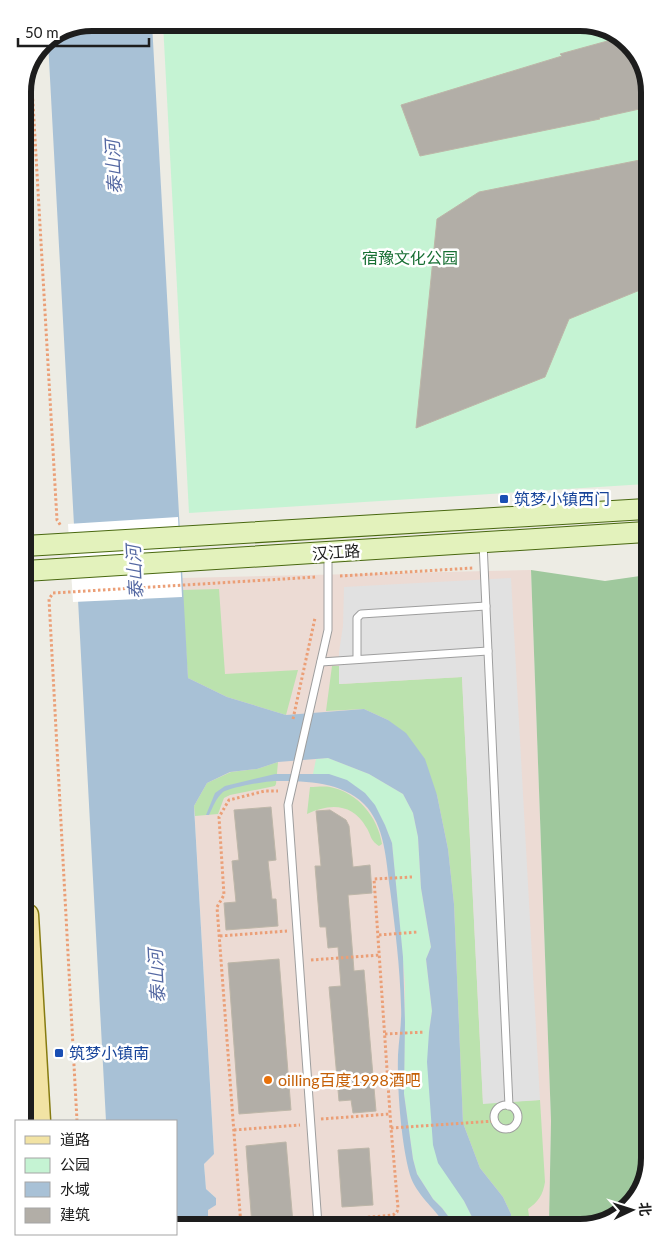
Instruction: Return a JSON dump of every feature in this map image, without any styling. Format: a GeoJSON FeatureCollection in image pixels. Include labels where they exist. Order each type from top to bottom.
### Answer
{"type":"FeatureCollection","features":[{"type":"Feature","properties":{"kind":"main road"},"geometry":{"type":"LineString","coordinates":[[31,984],[39,1120]]}},
{"type":"Feature","properties":{"kind":"street","name":"汉江路"},"geometry":{"type":"LineString","coordinates":[[31,544],[64,536],[190,536],[641,509]]}},
{"type":"Feature","properties":{"kind":"street","name":"汉江路"},"geometry":{"type":"LineString","coordinates":[[31,571],[641,532]]}},
{"type":"Feature","properties":{"kind":"lane"},"geometry":{"type":"LineString","coordinates":[[483,542],[509,1106]]}},
{"type":"Feature","properties":{"kind":"lane"},"geometry":{"type":"LineString","coordinates":[[318,1219],[288,805],[328,630],[328,552]]}},
{"type":"Feature","properties":{"kind":"lane"},"geometry":{"type":"LineString","coordinates":[[357,659],[357,618],[361,614],[486,606]]}},
{"type":"Feature","properties":{"kind":"lane"},"geometry":{"type":"LineString","coordinates":[[321,662],[488,651]]}},
{"type":"Feature","properties":{"kind":"lane"},"geometry":{"type":"LineString","coordinates":[[505,1105],[515,1109],[518,1116],[514,1126],[504,1129],[495,1121],[498,1109],[505,1105]]}},
{"type":"Feature","properties":{"kind":"path"},"geometry":{"type":"LineString","coordinates":[[32,82],[57,520],[64,536]]}},
{"type":"Feature","properties":{"kind":"path"},"geometry":{"type":"LineString","coordinates":[[77,1120],[49,599],[53,593],[484,568]]}},
{"type":"Feature","properties":{"kind":"path"},"geometry":{"type":"LineString","coordinates":[[240,1219],[218,907],[224,895],[219,816],[229,800],[265,791],[278,791]]}},
{"type":"Feature","properties":{"kind":"path"},"geometry":{"type":"LineString","coordinates":[[360,1219],[393,1215],[397,1212],[398,1208],[374,879],[412,877]]}},
{"type":"Feature","properties":{"kind":"path"},"geometry":{"type":"LineString","coordinates":[[220,936],[297,930]]}},
{"type":"Feature","properties":{"kind":"path"},"geometry":{"type":"LineString","coordinates":[[378,935],[418,932]]}},
{"type":"Feature","properties":{"kind":"path"},"geometry":{"type":"LineString","coordinates":[[310,951],[310,960]]}},
{"type":"Feature","properties":{"kind":"path"},"geometry":{"type":"LineString","coordinates":[[299,961],[380,955]]}},
{"type":"Feature","properties":{"kind":"path"},"geometry":{"type":"LineString","coordinates":[[385,1034],[425,1032]]}},
{"type":"Feature","properties":{"kind":"path"},"geometry":{"type":"LineString","coordinates":[[234,1130],[311,1122],[321,1119],[390,1114]]}},
{"type":"Feature","properties":{"kind":"path"},"geometry":{"type":"LineString","coordinates":[[321,1119],[321,1128]]}},
{"type":"Feature","properties":{"kind":"path"},"geometry":{"type":"LineString","coordinates":[[391,1128],[495,1121]]}},
{"type":"Feature","properties":{"kind":"path"},"geometry":{"type":"LineString","coordinates":[[327,1212],[328,1219]]}},
{"type":"Feature","properties":{"kind":"shaded area"},"geometry":{"type":"Polygon","coordinates":[[[531,570],[551,1121],[549,1219],[208,1219],[208,1210],[216,1204],[216,1198],[206,1189],[204,1164],[214,1153],[181,578],[531,570]]]}},
{"type":"Feature","properties":{"kind":"shaded area"},"geometry":{"type":"Polygon","coordinates":[[[511,578],[540,1100],[483,1104],[462,677],[339,684],[339,652],[343,626],[344,587],[511,578]]]}},
{"type":"Feature","properties":{"kind":"green space","name":"宿豫文化公园"},"geometry":{"type":"Polygon","coordinates":[[[163,31],[584,31],[599,34],[623,49],[636,69],[640,80],[641,92],[641,484],[189,513],[163,31]]]}},
{"type":"Feature","properties":{"kind":"green space"},"geometry":{"type":"Polygon","coordinates":[[[531,570],[605,581],[641,576],[641,1158],[639,1174],[634,1185],[607,1185],[607,1212],[592,1218],[549,1219],[551,1121],[531,570]]]}},
{"type":"Feature","properties":{"kind":"green space"},"geometry":{"type":"Polygon","coordinates":[[[219,589],[225,674],[298,670],[286,715],[227,697],[188,678],[182,590],[219,589]]]}},
{"type":"Feature","properties":{"kind":"green space"},"geometry":{"type":"Polygon","coordinates":[[[332,666],[339,666],[340,684],[462,677],[483,1103],[540,1100],[545,1182],[540,1198],[528,1209],[529,1219],[511,1219],[511,1214],[503,1197],[480,1168],[463,1123],[454,904],[448,849],[437,795],[388,720],[364,709],[326,711],[332,666]]]}},
{"type":"Feature","properties":{"kind":"green space"},"geometry":{"type":"Polygon","coordinates":[[[328,758],[369,774],[403,794],[413,813],[418,837],[421,888],[431,947],[426,959],[432,1011],[429,1032],[464,1201],[473,1219],[450,1219],[433,1199],[417,1174],[413,1159],[404,1094],[405,983],[392,843],[373,804],[355,786],[329,776],[313,774],[316,759],[328,758]]]}},
{"type":"Feature","properties":{"kind":"green space"},"geometry":{"type":"Polygon","coordinates":[[[278,762],[275,786],[230,795],[224,798],[218,814],[195,816],[194,806],[207,783],[231,772],[257,769],[278,762]]]}},
{"type":"Feature","properties":{"kind":"green space"},"geometry":{"type":"Polygon","coordinates":[[[310,787],[330,787],[349,794],[357,800],[371,815],[380,834],[382,844],[379,846],[374,841],[361,819],[347,809],[340,807],[324,808],[307,814],[310,787]]]}},
{"type":"Feature","properties":{"kind":"water","name":"泰山河"},"geometry":{"type":"Polygon","coordinates":[[[152,31],[188,678],[227,697],[286,715],[364,709],[388,720],[406,733],[425,759],[437,795],[448,849],[454,904],[463,1123],[480,1168],[503,1197],[511,1214],[511,1219],[473,1219],[464,1201],[438,1163],[433,1145],[427,1062],[432,1011],[426,959],[431,947],[421,888],[418,837],[413,813],[403,794],[369,774],[328,758],[278,762],[257,769],[230,772],[207,783],[194,806],[214,1154],[204,1164],[206,1189],[216,1198],[216,1205],[208,1210],[208,1219],[178,1219],[178,1120],[106,1120],[48,50],[58,42],[80,32],[152,31]]]}},
{"type":"Feature","properties":{"kind":"water"},"geometry":{"type":"Polygon","coordinates":[[[275,774],[329,774],[347,780],[365,793],[375,805],[392,843],[403,957],[405,1022],[404,1094],[413,1159],[417,1174],[433,1199],[450,1219],[441,1219],[421,1195],[410,1175],[407,1162],[400,1115],[398,1083],[401,1012],[397,947],[383,844],[371,812],[355,797],[335,787],[312,782],[273,781],[241,786],[223,792],[209,815],[206,815],[215,793],[225,786],[275,774]]]}},
{"type":"Feature","properties":{"kind":"pier"},"geometry":{"type":"Polygon","coordinates":[[[178,517],[182,597],[73,602],[68,524],[178,517]]]}},
{"type":"Feature","properties":{"kind":"building"},"geometry":{"type":"Polygon","coordinates":[[[611,40],[617,44],[628,55],[636,69],[640,80],[641,109],[600,119],[420,156],[401,105],[562,56],[560,54],[611,40]]]}},
{"type":"Feature","properties":{"kind":"building"},"geometry":{"type":"Polygon","coordinates":[[[641,160],[641,290],[569,319],[545,377],[416,428],[437,219],[479,192],[641,160]]]}},
{"type":"Feature","properties":{"kind":"building"},"geometry":{"type":"Polygon","coordinates":[[[271,807],[276,860],[268,861],[272,899],[276,899],[278,926],[226,930],[224,903],[236,902],[232,861],[239,860],[234,810],[271,807]]]}},
{"type":"Feature","properties":{"kind":"building"},"geometry":{"type":"Polygon","coordinates":[[[330,810],[346,820],[349,826],[353,867],[370,865],[372,893],[348,895],[354,971],[364,970],[376,1111],[353,1113],[351,1100],[339,1101],[329,987],[341,986],[338,947],[328,948],[326,927],[320,927],[315,866],[321,866],[316,811],[330,810]]]}},
{"type":"Feature","properties":{"kind":"building"},"geometry":{"type":"Polygon","coordinates":[[[279,959],[291,1110],[239,1114],[228,963],[279,959]]]}},
{"type":"Feature","properties":{"kind":"building"},"geometry":{"type":"Polygon","coordinates":[[[286,1142],[293,1219],[251,1219],[246,1146],[286,1142]]]}},
{"type":"Feature","properties":{"kind":"building"},"geometry":{"type":"Polygon","coordinates":[[[369,1148],[373,1205],[342,1207],[338,1150],[369,1148]]]}},
{"type":"Feature","properties":{"kind":"place","name":"筑梦小镇西门"},"geometry":{"type":"Point","coordinates":[504,499]}},
{"type":"Feature","properties":{"kind":"place","name":"筑梦小镇南"},"geometry":{"type":"Point","coordinates":[59,1053]}},
{"type":"Feature","properties":{"kind":"place","name":"oilling百度1998酒吧"},"geometry":{"type":"Point","coordinates":[268,1080]}}]}
